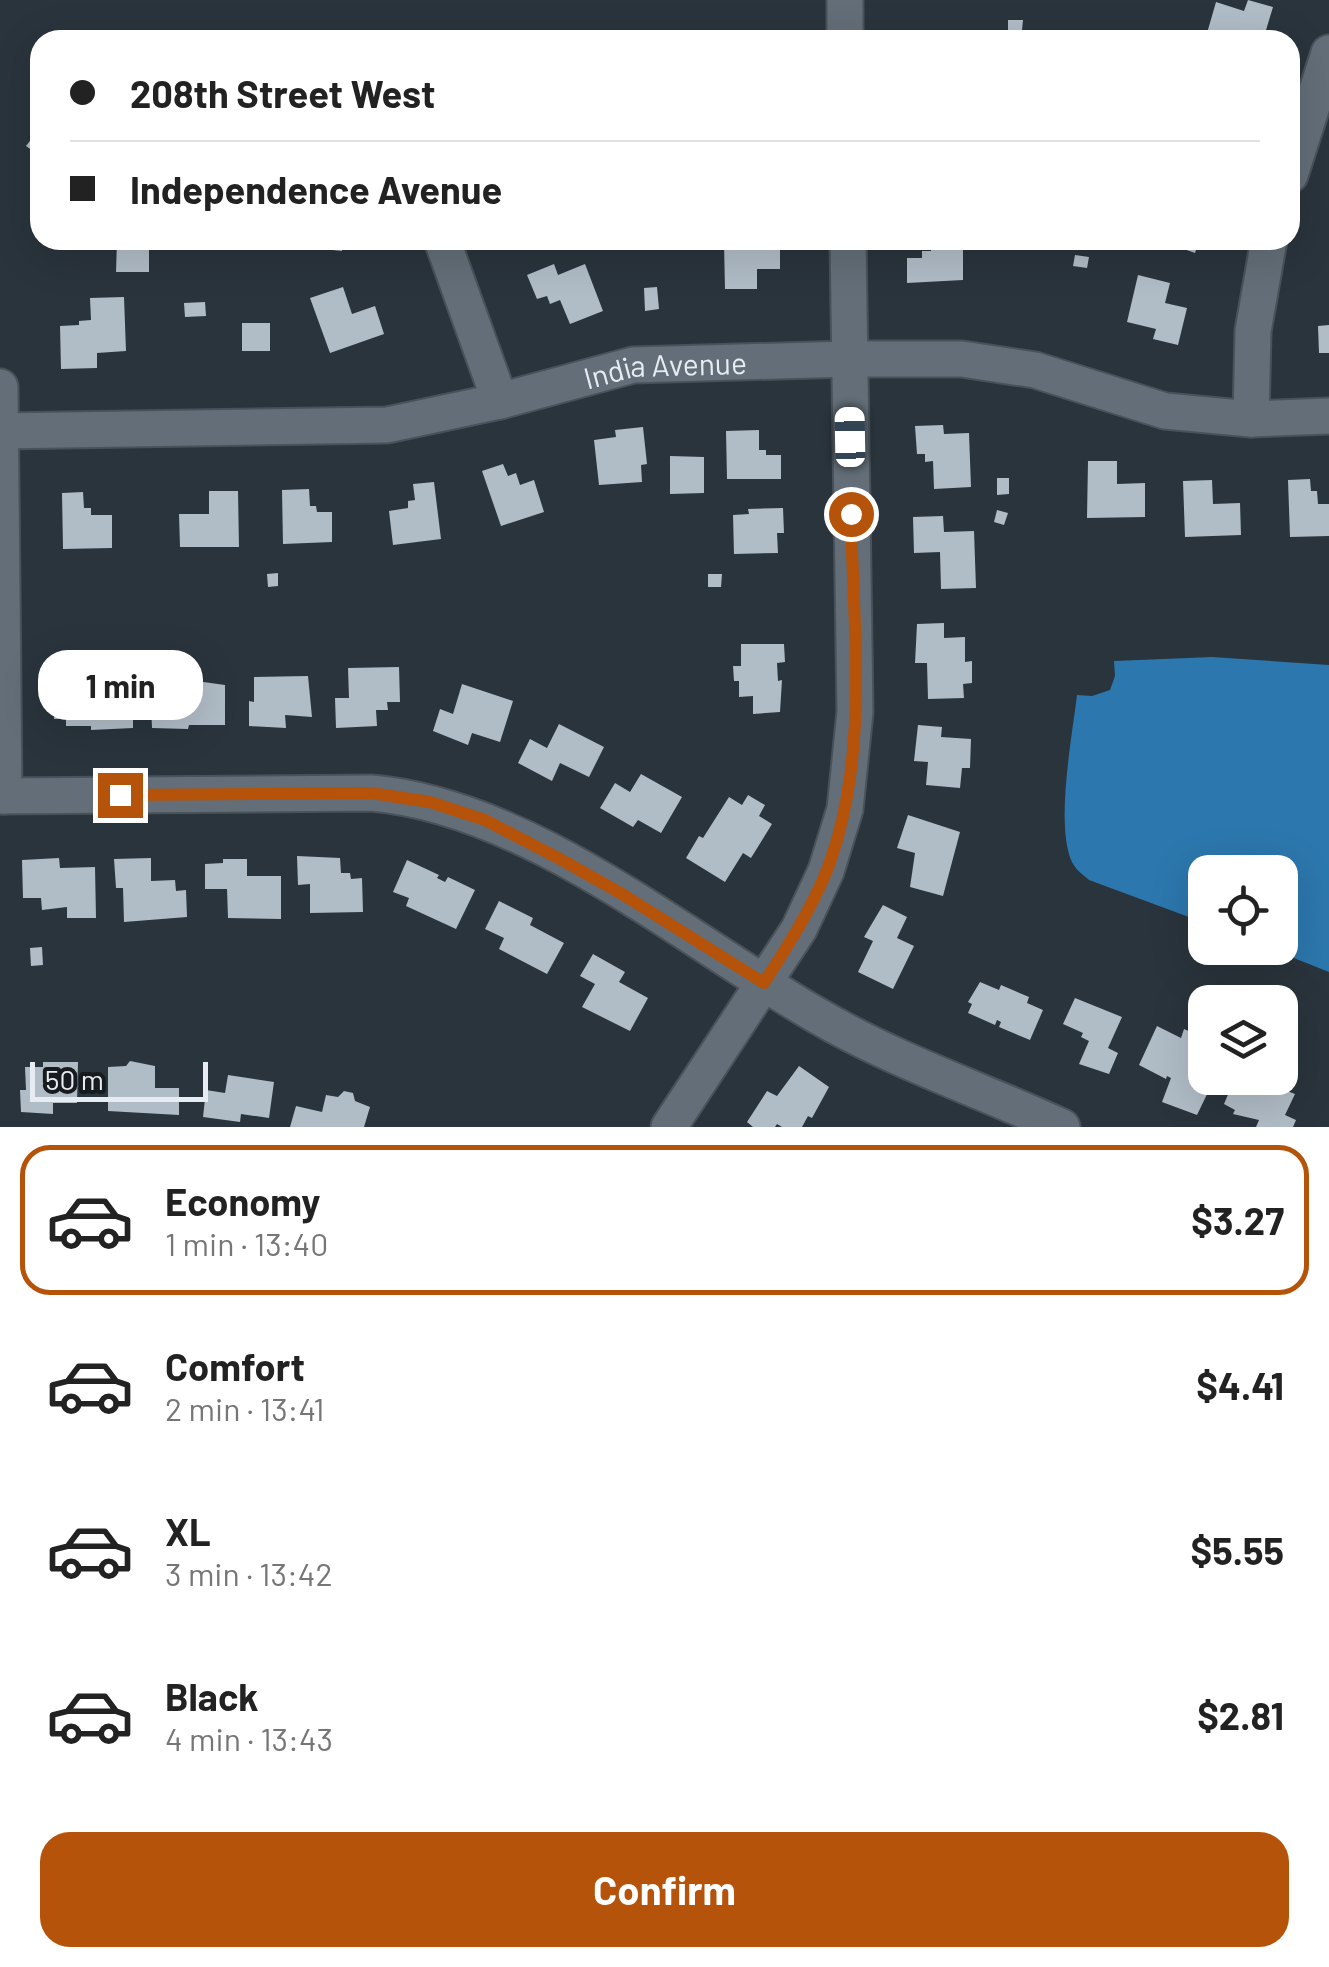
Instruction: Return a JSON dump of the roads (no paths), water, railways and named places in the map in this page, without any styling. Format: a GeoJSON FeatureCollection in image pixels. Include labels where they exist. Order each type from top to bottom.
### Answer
{"type":"FeatureCollection","features":[{"type":"Feature","properties":{"kind":"street"},"geometry":{"type":"LineString","coordinates":[[844,0],[845,30]]}},
{"type":"Feature","properties":{"kind":"street"},"geometry":{"type":"LineString","coordinates":[[1300,144],[1329,53]]}},
{"type":"Feature","properties":{"kind":"street"},"geometry":{"type":"LineString","coordinates":[[446,250],[500,402]]}},
{"type":"Feature","properties":{"kind":"street"},"geometry":{"type":"LineString","coordinates":[[669,1127],[799,929],[826,870],[844,809],[854,744],[848,250]]}},
{"type":"Feature","properties":{"kind":"street"},"geometry":{"type":"LineString","coordinates":[[1251,419],[1253,331],[1268,250]]}},
{"type":"Feature","properties":{"kind":"street","name":"India Avenue"},"geometry":{"type":"LineString","coordinates":[[0,431],[386,425],[500,402],[632,365],[850,360],[962,359],[998,364],[1034,370],[1165,411],[1251,419],[1329,416]]}},
{"type":"Feature","properties":{"kind":"street"},"geometry":{"type":"LineString","coordinates":[[0,387],[2,796],[352,793],[430,802],[485,820],[562,860],[852,1035],[1062,1127]]}},
{"type":"Feature","properties":{"kind":"water"},"geometry":{"type":"Polygon","coordinates":[[[1212,657],[1329,665],[1329,972],[1298,960],[1298,855],[1188,855],[1188,917],[1089,880],[1077,870],[1067,846],[1065,804],[1077,695],[1092,696],[1110,690],[1115,676],[1114,661],[1212,657]]]}}]}
